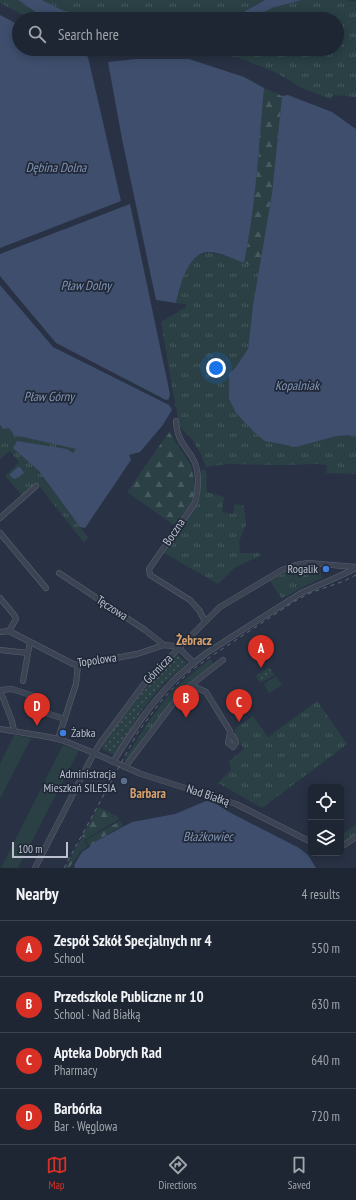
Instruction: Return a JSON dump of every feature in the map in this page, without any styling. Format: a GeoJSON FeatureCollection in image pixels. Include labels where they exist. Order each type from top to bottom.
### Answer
{"type":"FeatureCollection","features":[{"type":"Feature","properties":{"kind":"street","name":"Boczna"},"geometry":{"type":"LineString","coordinates":[[176,421],[176,428],[181,443],[193,458],[198,479],[198,492],[195,503],[149,569],[149,572],[150,575],[190,600],[199,610],[205,621]]}},
{"type":"Feature","properties":{"kind":"street"},"geometry":{"type":"LineString","coordinates":[[0,518],[36,486]]}},
{"type":"Feature","properties":{"kind":"street"},"geometry":{"type":"LineString","coordinates":[[0,533],[46,588]]}},
{"type":"Feature","properties":{"kind":"street","name":"Górnicza"},"geometry":{"type":"LineString","coordinates":[[35,868],[94,753],[147,680],[205,621],[220,608],[282,570],[308,563],[356,567]]}},
{"type":"Feature","properties":{"kind":"street","name":"Górnicza"},"geometry":{"type":"LineString","coordinates":[[113,762],[140,721],[174,679],[208,652],[301,593],[356,567]]}},
{"type":"Feature","properties":{"kind":"street","name":"Tęczowa"},"geometry":{"type":"LineString","coordinates":[[59,573],[146,630],[164,645]]}},
{"type":"Feature","properties":{"kind":"street"},"geometry":{"type":"LineString","coordinates":[[0,598],[16,619],[9,631],[0,632]]}},
{"type":"Feature","properties":{"kind":"street","name":"Topolowa"},"geometry":{"type":"LineString","coordinates":[[9,631],[73,664],[78,665],[137,654],[164,645],[179,648]]}},
{"type":"Feature","properties":{"kind":"street"},"geometry":{"type":"LineString","coordinates":[[23,681],[30,642]]}},
{"type":"Feature","properties":{"kind":"street"},"geometry":{"type":"LineString","coordinates":[[179,648],[194,663]]}},
{"type":"Feature","properties":{"kind":"street"},"geometry":{"type":"LineString","coordinates":[[0,650],[28,653]]}},
{"type":"Feature","properties":{"kind":"street"},"geometry":{"type":"LineString","coordinates":[[125,767],[181,693],[223,660]]}},
{"type":"Feature","properties":{"kind":"street"},"geometry":{"type":"LineString","coordinates":[[58,739],[76,684],[78,665]]}},
{"type":"Feature","properties":{"kind":"street"},"geometry":{"type":"LineString","coordinates":[[191,685],[206,692],[230,733]]}},
{"type":"Feature","properties":{"kind":"street"},"geometry":{"type":"LineString","coordinates":[[14,731],[0,690],[12,689],[40,698],[44,704],[46,712],[65,718]]}},
{"type":"Feature","properties":{"kind":"street","name":"Nad Białką"},"geometry":{"type":"LineString","coordinates":[[0,729],[58,739],[141,774],[236,804],[308,840]]}},
{"type":"Feature","properties":{"kind":"street"},"geometry":{"type":"LineString","coordinates":[[344,845],[356,837]]}},
{"type":"Feature","properties":{"kind":"green space"},"geometry":{"type":"Polygon","coordinates":[[[0,0],[18,0],[36,12],[17,12],[0,3],[0,0]]]}},
{"type":"Feature","properties":{"kind":"green space"},"geometry":{"type":"Polygon","coordinates":[[[42,0],[265,0],[244,12],[69,12],[42,0]]]}},
{"type":"Feature","properties":{"kind":"green space"},"geometry":{"type":"Polygon","coordinates":[[[302,0],[345,0],[356,2],[356,97],[334,95],[330,99],[302,88],[277,73],[240,58],[231,56],[344,56],[344,12],[264,12],[272,8],[302,0]]]}},
{"type":"Feature","properties":{"kind":"green space"},"geometry":{"type":"Polygon","coordinates":[[[264,88],[282,96],[272,193],[259,269],[244,263],[259,154],[264,88]]]}},
{"type":"Feature","properties":{"kind":"green space"},"geometry":{"type":"Polygon","coordinates":[[[210,252],[259,269],[248,349],[229,374],[296,447],[337,436],[356,435],[356,474],[326,473],[327,465],[318,464],[226,464],[206,467],[201,454],[191,438],[179,426],[161,322],[186,307],[186,304],[176,303],[186,269],[201,254],[210,252]]]}},
{"type":"Feature","properties":{"kind":"green space"},"geometry":{"type":"Polygon","coordinates":[[[0,426],[3,429],[9,428],[76,449],[73,454],[14,448],[39,471],[88,538],[84,543],[37,483],[22,495],[5,476],[19,462],[10,451],[0,459],[0,426]]]}},
{"type":"Feature","properties":{"kind":"green space"},"geometry":{"type":"Polygon","coordinates":[[[169,432],[191,465],[195,486],[194,499],[175,526],[127,492],[169,432]]]}},
{"type":"Feature","properties":{"kind":"green space"},"geometry":{"type":"Polygon","coordinates":[[[201,469],[206,471],[207,492],[224,497],[222,512],[233,514],[235,504],[244,506],[246,525],[239,541],[240,553],[259,553],[261,555],[234,568],[218,584],[164,553],[200,497],[201,469]]]}},
{"type":"Feature","properties":{"kind":"green space"},"geometry":{"type":"Polygon","coordinates":[[[307,566],[319,567],[322,578],[282,599],[270,581],[297,568],[307,566]]]}},
{"type":"Feature","properties":{"kind":"green space"},"geometry":{"type":"Polygon","coordinates":[[[177,654],[187,663],[163,684],[142,710],[115,753],[112,754],[102,749],[103,744],[153,678],[177,654]]]}},
{"type":"Feature","properties":{"kind":"green space"},"geometry":{"type":"Polygon","coordinates":[[[210,659],[214,664],[189,683],[170,703],[150,731],[148,730],[133,752],[134,753],[128,759],[124,760],[148,723],[169,695],[210,659]]]}},
{"type":"Feature","properties":{"kind":"green space"},"geometry":{"type":"Polygon","coordinates":[[[269,667],[274,675],[260,683],[256,676],[269,667]]]}},
{"type":"Feature","properties":{"kind":"green space"},"geometry":{"type":"Polygon","coordinates":[[[276,676],[282,685],[269,693],[264,684],[276,676]]]}},
{"type":"Feature","properties":{"kind":"green space"},"geometry":{"type":"Polygon","coordinates":[[[317,701],[347,744],[262,808],[218,783],[231,770],[229,761],[244,749],[234,733],[236,728],[253,716],[268,737],[317,701]]]}},
{"type":"Feature","properties":{"kind":"green space"},"geometry":{"type":"Polygon","coordinates":[[[14,735],[31,738],[0,799],[0,764],[14,735]]]}},
{"type":"Feature","properties":{"kind":"green space"},"geometry":{"type":"Polygon","coordinates":[[[63,745],[79,750],[18,868],[1,868],[63,745]]]}},
{"type":"Feature","properties":{"kind":"green space"},"geometry":{"type":"Polygon","coordinates":[[[98,807],[117,816],[119,819],[84,840],[88,846],[81,851],[69,868],[65,868],[98,807]]]}},
{"type":"Feature","properties":{"kind":"green space"},"geometry":{"type":"Polygon","coordinates":[[[120,821],[123,826],[103,837],[90,847],[86,840],[120,821]]]}},
{"type":"Feature","properties":{"kind":"green space"},"geometry":{"type":"Polygon","coordinates":[[[356,825],[356,833],[344,842],[344,833],[356,825]]]}},
{"type":"Feature","properties":{"kind":"water"},"geometry":{"type":"Polygon","coordinates":[[[18,0],[42,0],[69,12],[47,12],[36,12],[18,0]]]}},
{"type":"Feature","properties":{"kind":"water"},"geometry":{"type":"Polygon","coordinates":[[[265,0],[302,0],[272,8],[264,12],[244,12],[265,0]]]}},
{"type":"Feature","properties":{"kind":"water","name":"Dębina Dolna"},"geometry":{"type":"Polygon","coordinates":[[[0,15],[12,21],[12,56],[88,57],[121,201],[0,248],[0,15]]]}},
{"type":"Feature","properties":{"kind":"water"},"geometry":{"type":"Polygon","coordinates":[[[136,59],[189,59],[244,77],[264,88],[259,154],[244,263],[211,252],[203,253],[196,257],[186,270],[176,303],[156,300],[122,139],[108,62],[136,59]]]}},
{"type":"Feature","properties":{"kind":"water","name":"Kopalniak"},"geometry":{"type":"Polygon","coordinates":[[[288,95],[332,112],[356,129],[356,435],[337,436],[296,447],[265,441],[236,413],[229,399],[229,374],[248,349],[253,305],[272,193],[282,96],[288,95]]]}},
{"type":"Feature","properties":{"kind":"water","name":"Pław Dolny"},"geometry":{"type":"Polygon","coordinates":[[[130,204],[170,394],[169,399],[166,400],[56,343],[0,276],[0,254],[130,204]]]}},
{"type":"Feature","properties":{"kind":"water","name":"Pław Górny"},"geometry":{"type":"Polygon","coordinates":[[[0,285],[53,347],[169,405],[172,410],[162,426],[140,452],[129,455],[131,460],[85,528],[80,527],[39,471],[13,448],[17,441],[67,449],[73,453],[76,449],[14,435],[9,428],[3,429],[0,425],[0,285]]]}},
{"type":"Feature","properties":{"kind":"water"},"geometry":{"type":"Polygon","coordinates":[[[18,467],[21,468],[24,473],[15,479],[10,476],[10,474],[18,467]]]}},
{"type":"Feature","properties":{"kind":"water","name":"Błażkowiec"},"geometry":{"type":"Polygon","coordinates":[[[206,801],[215,803],[229,812],[299,848],[308,855],[316,868],[74,868],[74,865],[82,852],[91,846],[91,844],[132,822],[175,814],[206,801]]]}},
{"type":"Feature","properties":{"kind":"railway"},"geometry":{"type":"LineString","coordinates":[[64,868],[138,732],[162,700],[175,686],[188,673],[210,657],[295,601],[310,593],[344,581],[356,575]]}},
{"type":"Feature","properties":{"kind":"place","name":"Rogalik"},"geometry":{"type":"Point","coordinates":[326,569]}},
{"type":"Feature","properties":{"kind":"place","name":"Zespół Szkół Specjalnych nr 4"},"geometry":{"type":"Point","coordinates":[261,668]}},
{"type":"Feature","properties":{"kind":"place","name":"Przedszkole Publiczne nr 10"},"geometry":{"type":"Point","coordinates":[186,718]}},
{"type":"Feature","properties":{"kind":"place","name":"Apteka Dobrych Rad"},"geometry":{"type":"Point","coordinates":[239,722]}},
{"type":"Feature","properties":{"kind":"place","name":"Barbórka"},"geometry":{"type":"Point","coordinates":[37,726]}},
{"type":"Feature","properties":{"kind":"place","name":"Żabka"},"geometry":{"type":"Point","coordinates":[63,733]}},
{"type":"Feature","properties":{"kind":"place","name":"Administracja Mieszkań SILESIA"},"geometry":{"type":"Point","coordinates":[124,781]}},
{"type":"Feature","properties":{"kind":"district","name":"Żebracz"},"geometry":{"type":"Point","coordinates":[194,640]}},
{"type":"Feature","properties":{"kind":"district","name":"Barbara"},"geometry":{"type":"Point","coordinates":[148,793]}}]}
